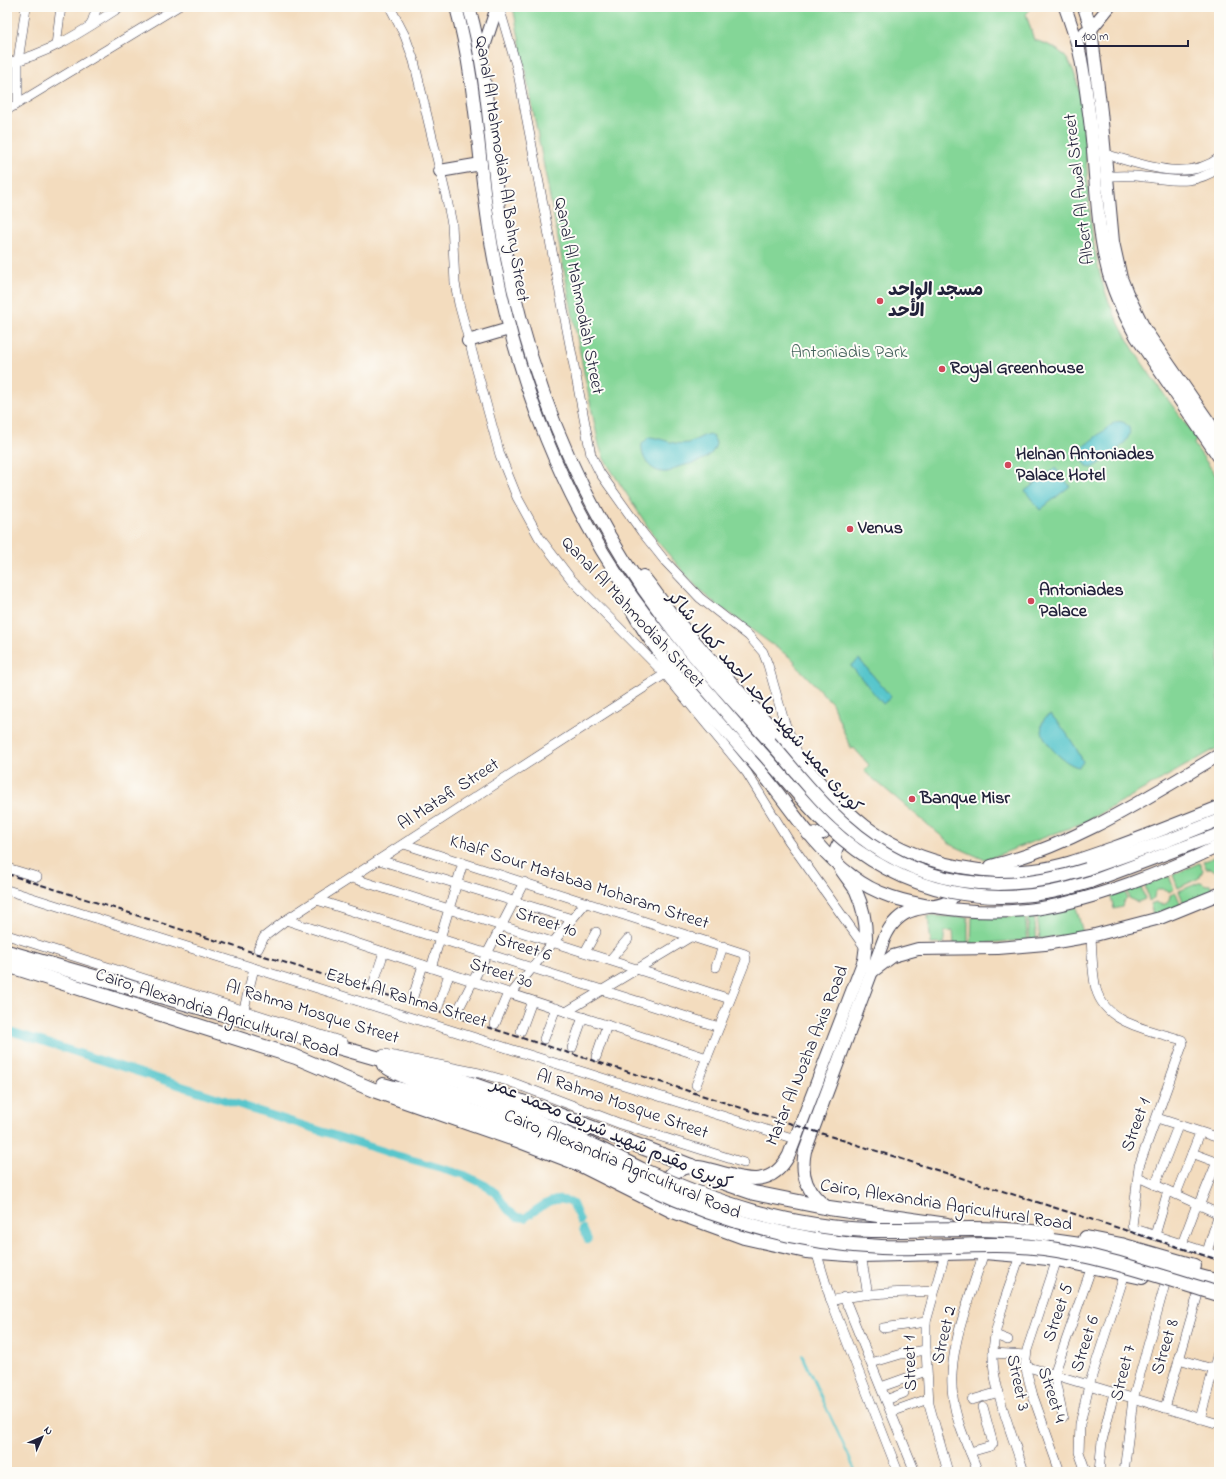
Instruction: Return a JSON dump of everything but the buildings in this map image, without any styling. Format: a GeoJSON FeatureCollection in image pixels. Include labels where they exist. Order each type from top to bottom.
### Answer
{"type":"FeatureCollection","features":[{"type":"Feature","properties":{"kind":"highway","name":"Cairo, Alexandria Agricultural Road"},"geometry":{"type":"LineString","coordinates":[[7,952],[372,1057],[460,1080],[556,1114],[691,1166],[722,1182],[754,1193],[880,1217],[1080,1245],[1219,1282]]}},
{"type":"Feature","properties":{"kind":"highway","name":"Cairo, Alexandria Agricultural Road"},"geometry":{"type":"LineString","coordinates":[[7,965],[296,1057],[333,1071],[376,1091],[520,1141],[576,1163],[673,1211],[744,1237],[806,1251],[861,1255],[984,1252],[1057,1259],[1126,1273],[1219,1301]]}},
{"type":"Feature","properties":{"kind":"highway","name":"كوبرى مقدم شهيد شريف محمد عمر"},"geometry":{"type":"LineString","coordinates":[[372,1057],[403,1076],[536,1120],[685,1189],[729,1205],[798,1222],[871,1230],[999,1229],[1047,1234],[1121,1245],[1219,1274]]}},
{"type":"Feature","properties":{"kind":"highway","name":"كوبرى مقدم شهيد شريف محمد عمر"},"geometry":{"type":"LineString","coordinates":[[333,1071],[417,1093],[531,1133],[594,1159],[643,1184],[688,1204],[734,1221],[808,1238],[881,1247],[992,1245],[1043,1248],[1109,1261],[1219,1294]]}},
{"type":"Feature","properties":{"kind":"highway"},"geometry":{"type":"LineString","coordinates":[[673,1211],[665,1198],[666,1183],[676,1171],[691,1166]]}},
{"type":"Feature","properties":{"kind":"highway"},"geometry":{"type":"LineString","coordinates":[[876,1255],[886,1244],[888,1237],[885,1222],[880,1217]]}},
{"type":"Feature","properties":{"kind":"main road","name":"Qanal Al Mahmodiah Al Bahry Street"},"geometry":{"type":"LineString","coordinates":[[456,7],[470,76],[494,263],[509,329],[528,390],[551,448],[578,506],[618,577]]}},
{"type":"Feature","properties":{"kind":"main road","name":"Qanal Al Mahmodiah Al Bahry Street"},"geometry":{"type":"LineString","coordinates":[[469,7],[481,57],[501,226],[521,323],[539,382],[560,438],[588,497],[620,552]]}},
{"type":"Feature","properties":{"kind":"main road"},"geometry":{"type":"LineString","coordinates":[[481,57],[498,7]]}},
{"type":"Feature","properties":{"kind":"main road","name":"Albert Al Awal Street"},"geometry":{"type":"LineString","coordinates":[[1065,7],[1079,51],[1089,114],[1099,220],[1106,264],[1125,316],[1136,336],[1219,437]]}},
{"type":"Feature","properties":{"kind":"main road","name":"Albert Al Awal Street"},"geometry":{"type":"LineString","coordinates":[[1084,7],[1091,29],[1113,242],[1121,278],[1145,330],[1173,381],[1219,457]]}},
{"type":"Feature","properties":{"kind":"main road"},"geometry":{"type":"LineString","coordinates":[[1075,36],[1091,29],[1109,7]]}},
{"type":"Feature","properties":{"kind":"main road"},"geometry":{"type":"LineString","coordinates":[[440,171],[481,164]]}},
{"type":"Feature","properties":{"kind":"main road"},"geometry":{"type":"LineString","coordinates":[[468,341],[509,329]]}},
{"type":"Feature","properties":{"kind":"main road"},"geometry":{"type":"LineString","coordinates":[[620,552],[637,569],[680,624],[801,761],[842,804],[865,825],[895,844],[912,852],[954,866],[1020,871],[1063,864],[1166,829],[1219,807]]}},
{"type":"Feature","properties":{"kind":"main road","name":"كوبرى عميد شهيد ماجد احمد كمال شاكر"},"geometry":{"type":"LineString","coordinates":[[620,552],[649,598],[677,635],[823,802],[846,825],[875,848],[913,867],[956,880],[980,884],[1007,885],[1039,882],[1087,869],[1169,840],[1219,820]]}},
{"type":"Feature","properties":{"kind":"main road"},"geometry":{"type":"LineString","coordinates":[[618,577],[631,610],[652,641],[768,780],[808,834],[841,867],[862,883],[884,895],[907,902],[935,907],[974,911],[1036,909],[1075,901],[1157,872],[1219,846]]}},
{"type":"Feature","properties":{"kind":"main road","name":"كوبرى عميد شهيد ماجد احمد كمال شاكر"},"geometry":{"type":"LineString","coordinates":[[618,577],[674,652],[814,812],[843,840],[873,861],[916,882],[947,892],[995,898],[1051,893],[1090,882],[1219,834]]}},
{"type":"Feature","properties":{"kind":"main road"},"geometry":{"type":"LineString","coordinates":[[974,911],[968,906],[966,897],[970,880],[979,869],[1010,861],[1079,834],[1104,822],[1219,756]]}},
{"type":"Feature","properties":{"kind":"main road"},"geometry":{"type":"LineString","coordinates":[[808,834],[823,833],[841,819],[844,812],[842,804]]}},
{"type":"Feature","properties":{"kind":"main road"},"geometry":{"type":"LineString","coordinates":[[841,867],[836,857],[837,846],[854,828],[865,825]]}},
{"type":"Feature","properties":{"kind":"main road"},"geometry":{"type":"LineString","coordinates":[[935,907],[949,900],[957,892],[960,881],[954,866]]}},
{"type":"Feature","properties":{"kind":"main road","name":"Matar Al Nozha Axis Road"},"geometry":{"type":"LineString","coordinates":[[691,1166],[743,1178],[763,1178],[778,1172],[782,1166],[795,1139],[861,971],[866,949],[866,935],[861,906],[856,892],[841,867]]}},
{"type":"Feature","properties":{"kind":"main road"},"geometry":{"type":"LineString","coordinates":[[872,972],[886,961],[910,950],[1021,946],[1091,936],[1160,918],[1219,894]]}},
{"type":"Feature","properties":{"kind":"main road","name":"Matar Al Nozha Axis Road"},"geometry":{"type":"LineString","coordinates":[[829,1208],[817,1200],[809,1188],[804,1174],[804,1159],[810,1134],[884,939],[895,921],[913,910],[935,907]]}},
{"type":"Feature","properties":{"kind":"street"},"geometry":{"type":"LineString","coordinates":[[18,104],[18,61],[26,7]]}},
{"type":"Feature","properties":{"kind":"street"},"geometry":{"type":"LineString","coordinates":[[56,45],[61,7]]}},
{"type":"Feature","properties":{"kind":"street"},"geometry":{"type":"LineString","coordinates":[[91,25],[97,7]]}},
{"type":"Feature","properties":{"kind":"street"},"geometry":{"type":"LineString","coordinates":[[7,110],[178,7]]}},
{"type":"Feature","properties":{"kind":"street","name":"Qanal Al Mahmodiah Street"},"geometry":{"type":"LineString","coordinates":[[390,7],[405,36],[414,62],[452,224],[454,283],[468,341],[500,455],[517,497],[530,522],[549,551],[571,579],[665,674],[754,783],[789,841],[866,949]]}},
{"type":"Feature","properties":{"kind":"street","name":"Qanal Al Mahmodiah Street"},"geometry":{"type":"LineString","coordinates":[[498,7],[517,68],[591,455],[600,473],[642,532],[665,561],[700,598],[749,636],[762,652],[768,665],[784,721],[801,761]]}},
{"type":"Feature","properties":{"kind":"street"},"geometry":{"type":"LineString","coordinates":[[7,64],[56,45],[118,8]]}},
{"type":"Feature","properties":{"kind":"street"},"geometry":{"type":"LineString","coordinates":[[1105,154],[1177,170],[1198,168],[1219,158]]}},
{"type":"Feature","properties":{"kind":"street"},"geometry":{"type":"LineString","coordinates":[[1107,176],[1193,181],[1208,175],[1219,168]]}},
{"type":"Feature","properties":{"kind":"street","name":"Al Matafi Street"},"geometry":{"type":"LineString","coordinates":[[258,949],[264,937],[286,920],[665,674]]}},
{"type":"Feature","properties":{"kind":"street","name":"Khalf Sour Matabaa Moharam Street"},"geometry":{"type":"LineString","coordinates":[[404,844],[744,952],[747,958],[730,999]]}},
{"type":"Feature","properties":{"kind":"street"},"geometry":{"type":"LineString","coordinates":[[379,860],[572,919]]}},
{"type":"Feature","properties":{"kind":"street"},"geometry":{"type":"LineString","coordinates":[[412,1000],[440,939],[463,863]]}},
{"type":"Feature","properties":{"kind":"street"},"geometry":{"type":"LineString","coordinates":[[7,868],[37,877]]}},
{"type":"Feature","properties":{"kind":"street","name":"Street 10"},"geometry":{"type":"LineString","coordinates":[[352,878],[730,999]]}},
{"type":"Feature","properties":{"kind":"street"},"geometry":{"type":"LineString","coordinates":[[457,1012],[486,953],[524,882]]}},
{"type":"Feature","properties":{"kind":"street","name":"Ezbet Al Rahma Street"},"geometry":{"type":"LineString","coordinates":[[7,890],[795,1139]]}},
{"type":"Feature","properties":{"kind":"street","name":"Street 6"},"geometry":{"type":"LineString","coordinates":[[317,900],[719,1027]]}},
{"type":"Feature","properties":{"kind":"street"},"geometry":{"type":"LineString","coordinates":[[495,1024],[509,993],[532,968],[586,902]]}},
{"type":"Feature","properties":{"kind":"street","name":"Street 30"},"geometry":{"type":"LineString","coordinates":[[286,920],[707,1058]]}},
{"type":"Feature","properties":{"kind":"street"},"geometry":{"type":"LineString","coordinates":[[585,952],[596,932]]}},
{"type":"Feature","properties":{"kind":"street","name":"Al Rahma Mosque Street"},"geometry":{"type":"LineString","coordinates":[[7,935],[244,1009],[375,1052],[479,1073],[511,1082],[621,1124],[744,1163]]}},
{"type":"Feature","properties":{"kind":"street"},"geometry":{"type":"LineString","coordinates":[[566,1012],[692,936]]}},
{"type":"Feature","properties":{"kind":"street","name":"Street 1"},"geometry":{"type":"LineString","coordinates":[[1091,936],[1096,988],[1106,1007],[1123,1021],[1182,1040],[1183,1045],[1139,1166],[1132,1223],[1135,1229],[1155,1236]]}},
{"type":"Feature","properties":{"kind":"street"},"geometry":{"type":"LineString","coordinates":[[610,960],[628,939]]}},
{"type":"Feature","properties":{"kind":"street"},"geometry":{"type":"LineString","coordinates":[[716,967],[722,946]]}},
{"type":"Feature","properties":{"kind":"street"},"geometry":{"type":"LineString","coordinates":[[373,985],[384,952]]}},
{"type":"Feature","properties":{"kind":"street"},"geometry":{"type":"LineString","coordinates":[[244,1009],[254,968]]}},
{"type":"Feature","properties":{"kind":"street"},"geometry":{"type":"LineString","coordinates":[[438,1007],[449,974]]}},
{"type":"Feature","properties":{"kind":"street"},"geometry":{"type":"LineString","coordinates":[[696,1085],[730,999]]}},
{"type":"Feature","properties":{"kind":"street"},"geometry":{"type":"LineString","coordinates":[[521,1031],[532,1001]]}},
{"type":"Feature","properties":{"kind":"street"},"geometry":{"type":"LineString","coordinates":[[544,1039],[556,1008]]}},
{"type":"Feature","properties":{"kind":"street"},"geometry":{"type":"LineString","coordinates":[[572,1048],[583,1018]]}},
{"type":"Feature","properties":{"kind":"street"},"geometry":{"type":"LineString","coordinates":[[596,1057],[607,1025]]}},
{"type":"Feature","properties":{"kind":"street"},"geometry":{"type":"LineString","coordinates":[[1157,1118],[1219,1138]]}},
{"type":"Feature","properties":{"kind":"street"},"geometry":{"type":"LineString","coordinates":[[1155,1185],[1178,1126]]}},
{"type":"Feature","properties":{"kind":"street"},"geometry":{"type":"LineString","coordinates":[[1200,1133],[1192,1153],[1172,1193],[1155,1236],[1219,1256]]}},
{"type":"Feature","properties":{"kind":"street"},"geometry":{"type":"LineString","coordinates":[[1182,1244],[1198,1205],[1218,1163],[1192,1153]]}},
{"type":"Feature","properties":{"kind":"street"},"geometry":{"type":"LineString","coordinates":[[1138,1177],[1219,1214],[1207,1252]]}},
{"type":"Feature","properties":{"kind":"street"},"geometry":{"type":"LineString","coordinates":[[816,1251],[822,1276],[831,1301],[898,1472]]}},
{"type":"Feature","properties":{"kind":"street","name":"Street 2"},"geometry":{"type":"LineString","coordinates":[[978,1472],[959,1424],[953,1399],[952,1373],[954,1352],[984,1252]]}},
{"type":"Feature","properties":{"kind":"street","name":"Street 1"},"geometry":{"type":"LineString","coordinates":[[945,1254],[926,1322],[926,1371],[928,1399],[948,1472]]}},
{"type":"Feature","properties":{"kind":"street"},"geometry":{"type":"LineString","coordinates":[[861,1255],[868,1295]]}},
{"type":"Feature","properties":{"kind":"street","name":"Street 3"},"geometry":{"type":"LineString","coordinates":[[1020,1255],[995,1336],[993,1353],[994,1371],[999,1392],[1024,1472]]}},
{"type":"Feature","properties":{"kind":"street","name":"Street 4"},"geometry":{"type":"LineString","coordinates":[[1057,1259],[1025,1355],[1024,1366],[1060,1472]]}},
{"type":"Feature","properties":{"kind":"street","name":"Street 5"},"geometry":{"type":"LineString","coordinates":[[1054,1375],[1092,1266]]}},
{"type":"Feature","properties":{"kind":"street","name":"Street 6"},"geometry":{"type":"LineString","coordinates":[[1086,1472],[1079,1452],[1078,1443],[1080,1424],[1089,1385],[1126,1273]]}},
{"type":"Feature","properties":{"kind":"street","name":"Street 7"},"geometry":{"type":"LineString","coordinates":[[1124,1472],[1133,1398],[1164,1284]]}},
{"type":"Feature","properties":{"kind":"street"},"geometry":{"type":"LineString","coordinates":[[831,1301],[868,1295],[934,1291]]}},
{"type":"Feature","properties":{"kind":"street","name":"Street 8"},"geometry":{"type":"LineString","coordinates":[[1165,1408],[1198,1294]]}},
{"type":"Feature","properties":{"kind":"street"},"geometry":{"type":"LineString","coordinates":[[844,1298],[915,1472]]}},
{"type":"Feature","properties":{"kind":"street"},"geometry":{"type":"LineString","coordinates":[[883,1328],[926,1322]]}},
{"type":"Feature","properties":{"kind":"street"},"geometry":{"type":"LineString","coordinates":[[995,1336],[1008,1340]]}},
{"type":"Feature","properties":{"kind":"street"},"geometry":{"type":"LineString","coordinates":[[1200,1419],[1216,1370],[1219,1349]]}},
{"type":"Feature","properties":{"kind":"street"},"geometry":{"type":"LineString","coordinates":[[871,1363],[901,1354],[926,1350]]}},
{"type":"Feature","properties":{"kind":"street"},"geometry":{"type":"LineString","coordinates":[[993,1353],[1025,1355]]}},
{"type":"Feature","properties":{"kind":"street"},"geometry":{"type":"LineString","coordinates":[[1180,1359],[1216,1370]]}},
{"type":"Feature","properties":{"kind":"street"},"geometry":{"type":"LineString","coordinates":[[1024,1366],[1219,1424]]}},
{"type":"Feature","properties":{"kind":"street"},"geometry":{"type":"LineString","coordinates":[[881,1387],[926,1371]]}},
{"type":"Feature","properties":{"kind":"street"},"geometry":{"type":"LineString","coordinates":[[1054,1375],[1063,1417]]}},
{"type":"Feature","properties":{"kind":"street"},"geometry":{"type":"LineString","coordinates":[[972,1400],[999,1392]]}},
{"type":"Feature","properties":{"kind":"street"},"geometry":{"type":"LineString","coordinates":[[886,1400],[904,1393]]}},
{"type":"Feature","properties":{"kind":"street"},"geometry":{"type":"LineString","coordinates":[[1099,1472],[1102,1441],[1114,1393]]}},
{"type":"Feature","properties":{"kind":"street"},"geometry":{"type":"LineString","coordinates":[[891,1412],[928,1399]]}},
{"type":"Feature","properties":{"kind":"street"},"geometry":{"type":"LineString","coordinates":[[970,1452],[993,1444],[983,1407]]}},
{"type":"Feature","properties":{"kind":"green space","name":"Antoniadis Park"},"geometry":{"type":"Polygon","coordinates":[[[513,7],[1033,7],[1026,14],[1034,40],[1049,45],[1066,57],[1073,70],[1079,90],[1093,240],[1101,278],[1107,297],[1115,316],[1136,353],[1196,438],[1194,444],[1217,477],[1219,477],[1219,747],[1085,822],[985,860],[952,845],[864,771],[869,765],[854,748],[851,749],[832,703],[794,663],[795,661],[712,601],[696,586],[657,541],[604,459],[599,445],[585,378],[513,7]]]}},
{"type":"Feature","properties":{"kind":"green space"},"geometry":{"type":"Polygon","coordinates":[[[1219,855],[1219,869],[1215,871],[1211,868],[1206,868],[1203,862],[1219,855]]]}},
{"type":"Feature","properties":{"kind":"green space"},"geometry":{"type":"Polygon","coordinates":[[[1199,863],[1203,870],[1199,878],[1178,888],[1173,875],[1199,863]]]}},
{"type":"Feature","properties":{"kind":"green space"},"geometry":{"type":"Polygon","coordinates":[[[1169,876],[1174,889],[1169,892],[1164,889],[1159,889],[1155,892],[1154,898],[1149,901],[1145,885],[1169,876]]]}},
{"type":"Feature","properties":{"kind":"green space"},"geometry":{"type":"Polygon","coordinates":[[[1201,882],[1206,885],[1210,885],[1214,892],[1184,904],[1179,891],[1201,882]]]}},
{"type":"Feature","properties":{"kind":"green space"},"geometry":{"type":"Polygon","coordinates":[[[1141,886],[1145,899],[1138,902],[1129,898],[1127,891],[1141,886]]]}},
{"type":"Feature","properties":{"kind":"green space"},"geometry":{"type":"Polygon","coordinates":[[[1125,892],[1127,898],[1123,902],[1122,907],[1114,909],[1111,897],[1125,892]]]}},
{"type":"Feature","properties":{"kind":"green space"},"geometry":{"type":"Polygon","coordinates":[[[1176,893],[1181,905],[1153,914],[1150,904],[1156,902],[1159,904],[1166,904],[1169,901],[1170,895],[1176,893]]]}},
{"type":"Feature","properties":{"kind":"green space"},"geometry":{"type":"Polygon","coordinates":[[[1076,907],[1083,933],[1040,939],[1037,914],[1076,907]]]}},
{"type":"Feature","properties":{"kind":"green space"},"geometry":{"type":"Polygon","coordinates":[[[1027,915],[1034,915],[1037,940],[1030,940],[1027,915]]]}},
{"type":"Feature","properties":{"kind":"green space"},"geometry":{"type":"Polygon","coordinates":[[[928,916],[968,917],[968,944],[954,944],[953,931],[944,932],[944,944],[931,944],[928,916]]]}},
{"type":"Feature","properties":{"kind":"green space"},"geometry":{"type":"Polygon","coordinates":[[[1025,916],[1028,940],[971,944],[972,917],[1025,916]]]}},
{"type":"Feature","properties":{"kind":"water"},"geometry":{"type":"Polygon","coordinates":[[[1118,421],[1127,425],[1130,431],[1128,437],[1124,443],[1111,455],[1092,468],[1088,467],[1076,452],[1118,421]]]}},
{"type":"Feature","properties":{"kind":"water"},"geometry":{"type":"Polygon","coordinates":[[[709,434],[714,438],[716,443],[711,454],[701,460],[667,472],[662,472],[652,468],[645,460],[643,455],[642,444],[649,437],[683,444],[709,434]]]}},
{"type":"Feature","properties":{"kind":"water"},"geometry":{"type":"Polygon","coordinates":[[[1055,468],[1070,486],[1040,510],[1025,491],[1055,468]]]}},
{"type":"Feature","properties":{"kind":"water"},"geometry":{"type":"Polygon","coordinates":[[[859,659],[891,697],[883,704],[851,666],[859,659]]]}},
{"type":"Feature","properties":{"kind":"water"},"geometry":{"type":"Polygon","coordinates":[[[1049,715],[1053,717],[1062,728],[1078,751],[1083,762],[1079,767],[1064,760],[1049,746],[1042,729],[1043,721],[1049,715]]]}},
{"type":"Feature","properties":{"kind":"waterway"},"geometry":{"type":"LineString","coordinates":[[7,1030],[396,1155],[465,1175],[485,1185],[496,1193],[508,1210],[517,1217],[525,1218],[542,1206],[560,1200],[573,1204],[580,1221]]}},
{"type":"Feature","properties":{"kind":"waterway"},"geometry":{"type":"LineString","coordinates":[[583,1229],[588,1240]]}},
{"type":"Feature","properties":{"kind":"waterway"},"geometry":{"type":"LineString","coordinates":[[802,1355],[856,1472]]}},
{"type":"Feature","properties":{"kind":"railway"},"geometry":{"type":"LineString","coordinates":[[7,874],[1219,1260]]}},
{"type":"Feature","properties":{"kind":"place","name":"مسجد الواحد الأحد"},"geometry":{"type":"Point","coordinates":[880,301]}},
{"type":"Feature","properties":{"kind":"place","name":"Royal Greenhouse"},"geometry":{"type":"Point","coordinates":[942,369]}},
{"type":"Feature","properties":{"kind":"place","name":"Helnan Antoniades Palace Hotel"},"geometry":{"type":"Point","coordinates":[1008,465]}},
{"type":"Feature","properties":{"kind":"place","name":"Venus"},"geometry":{"type":"Point","coordinates":[850,529]}},
{"type":"Feature","properties":{"kind":"place","name":"Antoniades Palace"},"geometry":{"type":"Point","coordinates":[1031,601]}},
{"type":"Feature","properties":{"kind":"place","name":"Banque Misr"},"geometry":{"type":"Point","coordinates":[912,799]}}]}
